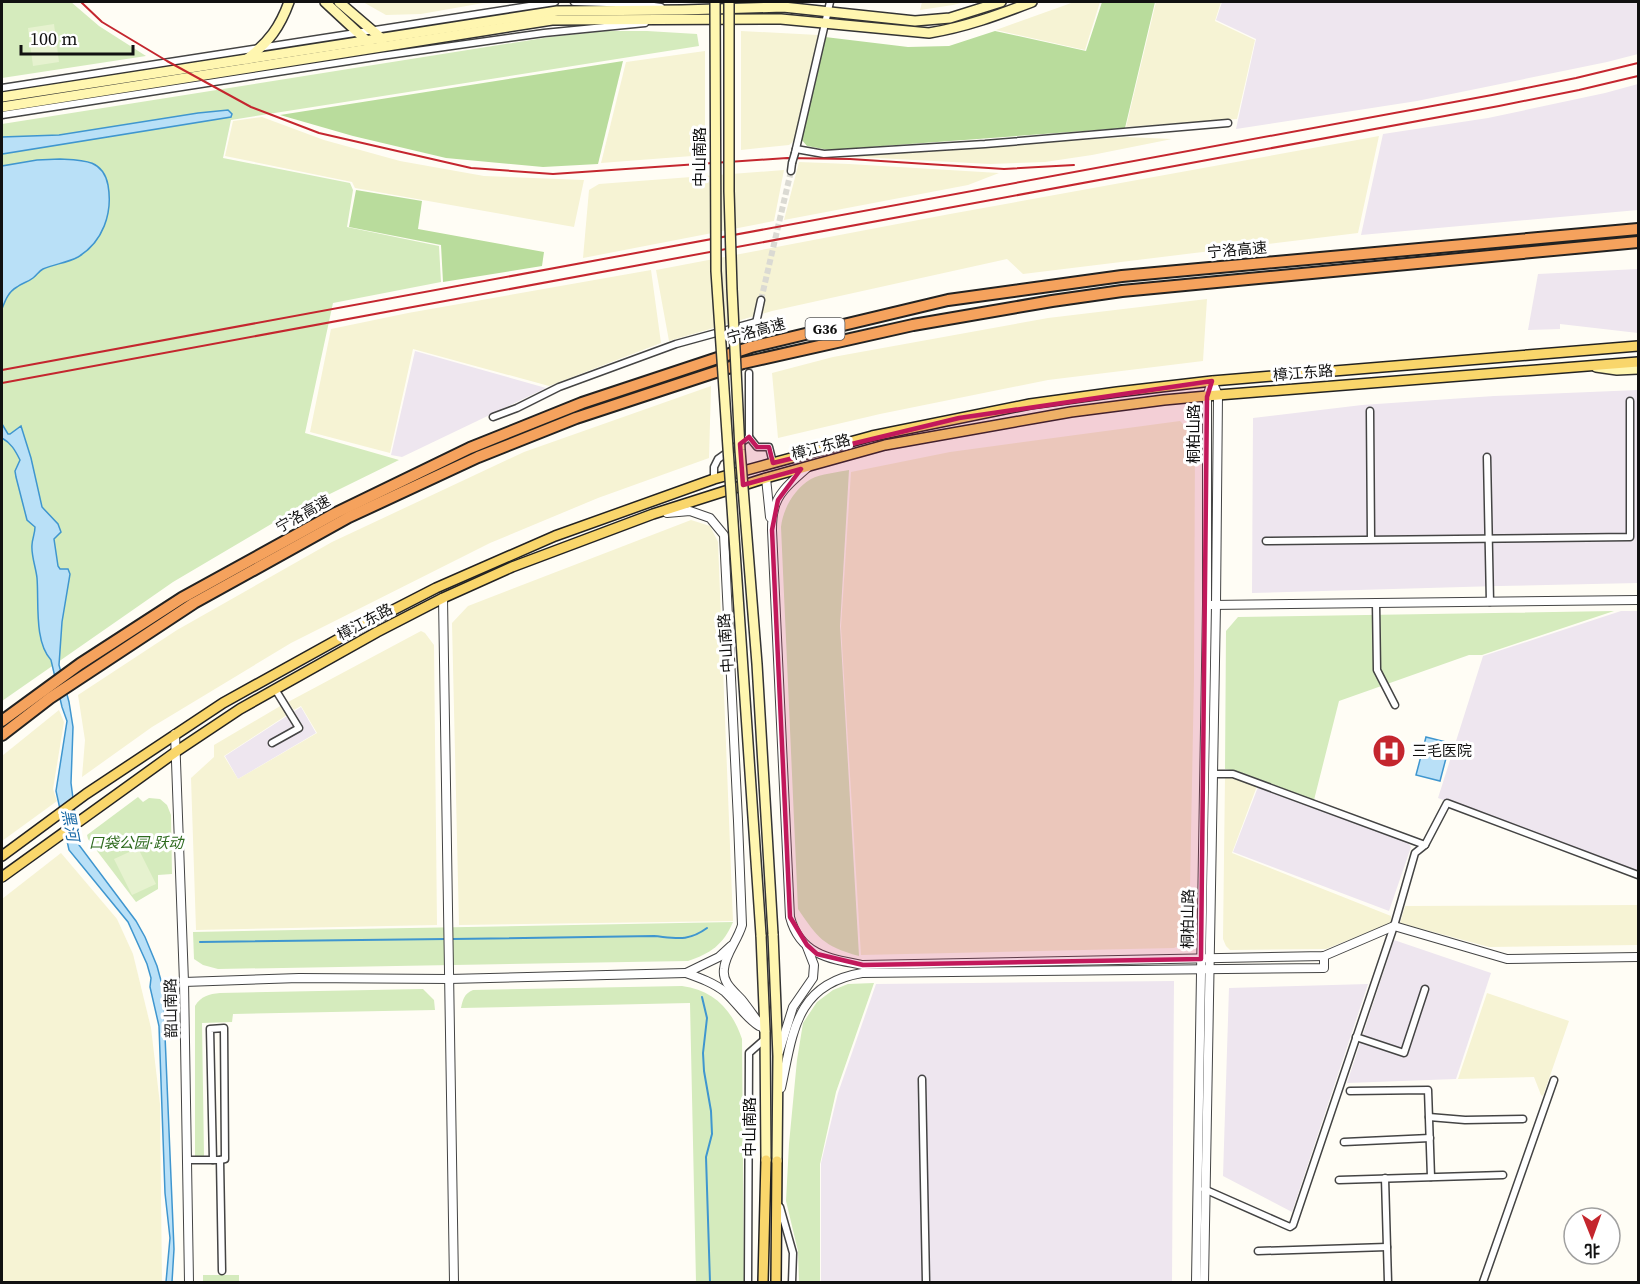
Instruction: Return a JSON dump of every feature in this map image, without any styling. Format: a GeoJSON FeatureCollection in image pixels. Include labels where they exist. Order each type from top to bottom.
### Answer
{"type":"FeatureCollection","features":[{"type":"Feature","properties":{"kind":"highway","name":"宁洛高速"},"geometry":{"type":"LineString","coordinates":[[2,735],[80,664],[182,598],[336,513],[470,447],[582,403],[751,347],[948,300],[1122,276],[1638,229]]}},
{"type":"Feature","properties":{"kind":"highway","name":"宁洛高速"},"geometry":{"type":"LineString","coordinates":[[2,722],[48,693],[86,674],[194,603],[349,517],[478,457],[576,418],[743,363],[913,325],[1064,299],[1134,290],[1638,242]]}},
{"type":"Feature","properties":{"kind":"main road"},"geometry":{"type":"LineString","coordinates":[[247,60],[270,38],[289,2]]}},
{"type":"Feature","properties":{"kind":"main road"},"geometry":{"type":"LineString","coordinates":[[325,2],[365,41],[380,48]]}},
{"type":"Feature","properties":{"kind":"main road"},"geometry":{"type":"LineString","coordinates":[[339,2],[371,30],[380,48]]}},
{"type":"Feature","properties":{"kind":"main road","name":"中山南路"},"geometry":{"type":"LineString","coordinates":[[715,2],[716,271],[761,935],[765,1035],[766,1160],[763,1282]]}},
{"type":"Feature","properties":{"kind":"main road","name":"中山南路"},"geometry":{"type":"LineString","coordinates":[[729,2],[729,191],[732,289],[740,450],[757,664],[778,1056],[776,1282]]}},
{"type":"Feature","properties":{"kind":"main road"},"geometry":{"type":"LineString","coordinates":[[2,107],[552,20],[681,15],[783,7],[915,21],[950,18],[1001,2]]}},
{"type":"Feature","properties":{"kind":"main road"},"geometry":{"type":"LineString","coordinates":[[681,15],[780,19],[929,33],[983,20],[1032,2]]}},
{"type":"Feature","properties":{"kind":"main road"},"geometry":{"type":"LineString","coordinates":[[2,97],[365,41]]}},
{"type":"Feature","properties":{"kind":"main road","name":"樟江东路"},"geometry":{"type":"LineString","coordinates":[[2,856],[86,794],[223,703],[362,626],[436,588],[555,536],[714,479],[872,436],[971,415],[1106,393],[1212,381],[1638,346]]}},
{"type":"Feature","properties":{"kind":"main road","name":"樟江东路"},"geometry":{"type":"LineString","coordinates":[[2,877],[177,751],[240,709],[443,598],[512,567],[653,514],[766,478],[885,445],[1071,412],[1218,395],[1638,362]]}},
{"type":"Feature","properties":{"kind":"main road"},"geometry":{"type":"LineString","coordinates":[[1588,366],[1617,370],[1638,369]]}},
{"type":"Feature","properties":{"kind":"street"},"geometry":{"type":"LineString","coordinates":[[2,88],[555,2]]}},
{"type":"Feature","properties":{"kind":"street"},"geometry":{"type":"LineString","coordinates":[[574,2],[639,4],[681,15]]}},
{"type":"Feature","properties":{"kind":"street"},"geometry":{"type":"LineString","coordinates":[[791,171],[830,2]]}},
{"type":"Feature","properties":{"kind":"street"},"geometry":{"type":"LineString","coordinates":[[2,116],[380,48]]}},
{"type":"Feature","properties":{"kind":"street"},"geometry":{"type":"LineString","coordinates":[[795,151],[824,154],[985,144],[1228,123]]}},
{"type":"Feature","properties":{"kind":"street"},"geometry":{"type":"LineString","coordinates":[[753,338],[761,300]]}},
{"type":"Feature","properties":{"kind":"street"},"geometry":{"type":"LineString","coordinates":[[493,417],[559,387],[676,344],[756,322]]}},
{"type":"Feature","properties":{"kind":"street"},"geometry":{"type":"LineString","coordinates":[[749,373],[749,437],[757,447],[769,447],[773,462]]}},
{"type":"Feature","properties":{"kind":"street","name":"桐柏山路"},"geometry":{"type":"LineString","coordinates":[[1204,1282],[1205,959],[1218,395],[1212,381]]}},
{"type":"Feature","properties":{"kind":"street","name":"桐柏山路"},"geometry":{"type":"LineString","coordinates":[[1205,959],[1213,774],[1207,397],[1212,381]]}},
{"type":"Feature","properties":{"kind":"street"},"geometry":{"type":"LineString","coordinates":[[1266,541],[1630,537],[1630,401]]}},
{"type":"Feature","properties":{"kind":"street"},"geometry":{"type":"LineString","coordinates":[[1370,411],[1371,539]]}},
{"type":"Feature","properties":{"kind":"street"},"geometry":{"type":"LineString","coordinates":[[714,479],[714,466],[718,459],[749,437]]}},
{"type":"Feature","properties":{"kind":"street"},"geometry":{"type":"LineString","coordinates":[[1486,457],[1490,602]]}},
{"type":"Feature","properties":{"kind":"street"},"geometry":{"type":"LineString","coordinates":[[772,530],[774,509],[778,500],[789,484],[808,467]]}},
{"type":"Feature","properties":{"kind":"street"},"geometry":{"type":"LineString","coordinates":[[766,478],[772,530],[790,917],[792,925],[817,954],[863,965],[1324,956],[1394,926],[1507,959],[1638,957]]}},
{"type":"Feature","properties":{"kind":"street"},"geometry":{"type":"LineString","coordinates":[[653,514],[690,511],[710,518],[724,535],[742,925],[724,968],[724,978],[765,1035]]}},
{"type":"Feature","properties":{"kind":"street"},"geometry":{"type":"LineString","coordinates":[[443,598],[454,1282]]}},
{"type":"Feature","properties":{"kind":"street"},"geometry":{"type":"LineString","coordinates":[[1212,605],[1638,600]]}},
{"type":"Feature","properties":{"kind":"street"},"geometry":{"type":"LineString","coordinates":[[1376,603],[1377,670],[1395,705]]}},
{"type":"Feature","properties":{"kind":"street"},"geometry":{"type":"LineString","coordinates":[[272,743],[299,728],[275,689]]}},
{"type":"Feature","properties":{"kind":"street","name":"韶山南路"},"geometry":{"type":"LineString","coordinates":[[175,734],[184,982],[189,1282]]}},
{"type":"Feature","properties":{"kind":"street"},"geometry":{"type":"LineString","coordinates":[[1213,774],[1233,774],[1425,845]]}},
{"type":"Feature","properties":{"kind":"street"},"geometry":{"type":"LineString","coordinates":[[1204,1189],[1290,1227],[1293,1225],[1394,926],[1415,853],[1425,845],[1447,803],[1638,875]]}},
{"type":"Feature","properties":{"kind":"street"},"geometry":{"type":"LineString","coordinates":[[686,973],[719,957],[736,941]]}},
{"type":"Feature","properties":{"kind":"street"},"geometry":{"type":"LineString","coordinates":[[778,1056],[793,1008],[813,978],[814,965],[807,945]]}},
{"type":"Feature","properties":{"kind":"street"},"geometry":{"type":"LineString","coordinates":[[778,1101],[793,1031],[801,1011],[818,990],[847,975],[1324,968],[1324,956]]}},
{"type":"Feature","properties":{"kind":"street","name":"桐柏山路"},"geometry":{"type":"LineString","coordinates":[[1196,1282],[1205,969]]}},
{"type":"Feature","properties":{"kind":"street"},"geometry":{"type":"LineString","coordinates":[[184,982],[299,978],[449,979],[686,973],[707,981],[726,993],[765,1035]]}},
{"type":"Feature","properties":{"kind":"street"},"geometry":{"type":"LineString","coordinates":[[1356,1037],[1404,1053],[1425,989]]}},
{"type":"Feature","properties":{"kind":"street"},"geometry":{"type":"LineString","coordinates":[[187,1160],[217,1160],[225,1160],[224,1029],[210,1029],[217,1160],[222,1271]]}},
{"type":"Feature","properties":{"kind":"street"},"geometry":{"type":"LineString","coordinates":[[748,1282],[749,1053],[765,1035]]}},
{"type":"Feature","properties":{"kind":"street"},"geometry":{"type":"LineString","coordinates":[[922,1079],[927,1282]]}},
{"type":"Feature","properties":{"kind":"street"},"geometry":{"type":"LineString","coordinates":[[1483,1282],[1554,1080]]}},
{"type":"Feature","properties":{"kind":"street"},"geometry":{"type":"LineString","coordinates":[[1350,1091],[1428,1090],[1431,1177]]}},
{"type":"Feature","properties":{"kind":"street"},"geometry":{"type":"LineString","coordinates":[[1429,1117],[1465,1120],[1522,1119]]}},
{"type":"Feature","properties":{"kind":"street"},"geometry":{"type":"LineString","coordinates":[[1344,1142],[1430,1138]]}},
{"type":"Feature","properties":{"kind":"street"},"geometry":{"type":"LineString","coordinates":[[1339,1180],[1503,1175]]}},
{"type":"Feature","properties":{"kind":"street"},"geometry":{"type":"LineString","coordinates":[[1385,1178],[1388,1282]]}},
{"type":"Feature","properties":{"kind":"street"},"geometry":{"type":"LineString","coordinates":[[777,1197],[793,1253],[792,1282]]}},
{"type":"Feature","properties":{"kind":"street"},"geometry":{"type":"LineString","coordinates":[[1258,1251],[1387,1247]]}},
{"type":"Feature","properties":{"kind":"highlighted area"},"geometry":{"type":"Polygon","coordinates":[[[1212,381],[1207,397],[1201,959],[863,965],[817,954],[807,945],[790,917],[772,530],[778,500],[801,469],[743,485],[740,444],[749,437],[757,447],[769,447],[773,463],[959,418],[1212,381]]]}},
{"type":"Feature","properties":{"kind":"shaded area"},"geometry":{"type":"Polygon","coordinates":[[[363,2],[489,2],[421,14],[386,15],[363,2]]]}},
{"type":"Feature","properties":{"kind":"shaded area"},"geometry":{"type":"Polygon","coordinates":[[[922,2],[965,2],[920,10],[922,2]]]}},
{"type":"Feature","properties":{"kind":"shaded area"},"geometry":{"type":"Polygon","coordinates":[[[1074,2],[1100,2],[1085,50],[996,30],[1074,2]]]}},
{"type":"Feature","properties":{"kind":"shaded area"},"geometry":{"type":"Polygon","coordinates":[[[1156,2],[1221,2],[1215,21],[1255,40],[1237,119],[1126,127],[1156,2]]]}},
{"type":"Feature","properties":{"kind":"shaded area"},"geometry":{"type":"Polygon","coordinates":[[[1222,2],[1638,2],[1638,54],[1417,101],[1236,129],[1256,39],[1216,20],[1222,2]]]}},
{"type":"Feature","properties":{"kind":"shaded area"},"geometry":{"type":"Polygon","coordinates":[[[741,31],[818,35],[795,140],[789,145],[741,150],[741,31]]]}},
{"type":"Feature","properties":{"kind":"shaded area"},"geometry":{"type":"Polygon","coordinates":[[[705,51],[705,155],[601,163],[626,62],[705,51]]]}},
{"type":"Feature","properties":{"kind":"shaded area"},"geometry":{"type":"Polygon","coordinates":[[[1638,84],[1638,210],[1361,235],[1383,134],[1488,118],[1638,84]]]}},
{"type":"Feature","properties":{"kind":"shaded area"},"geometry":{"type":"Polygon","coordinates":[[[262,117],[324,140],[400,161],[484,176],[584,180],[574,227],[355,188],[352,182],[225,156],[233,121],[262,117]]]}},
{"type":"Feature","properties":{"kind":"shaded area"},"geometry":{"type":"Polygon","coordinates":[[[1379,136],[1358,233],[1023,274],[1007,259],[772,311],[669,341],[656,270],[1379,136]]]}},
{"type":"Feature","properties":{"kind":"shaded area"},"geometry":{"type":"Polygon","coordinates":[[[1126,137],[1172,139],[1045,162],[990,164],[840,156],[1126,137]]]}},
{"type":"Feature","properties":{"kind":"shaded area"},"geometry":{"type":"Polygon","coordinates":[[[799,162],[999,173],[968,185],[784,220],[799,162]]]}},
{"type":"Feature","properties":{"kind":"shaded area"},"geometry":{"type":"Polygon","coordinates":[[[784,170],[774,221],[583,258],[589,190],[599,184],[784,170]]]}},
{"type":"Feature","properties":{"kind":"shaded area"},"geometry":{"type":"Polygon","coordinates":[[[1638,269],[1638,333],[1560,324],[1560,329],[1528,330],[1538,274],[1638,269]]]}},
{"type":"Feature","properties":{"kind":"shaded area"},"geometry":{"type":"Polygon","coordinates":[[[651,270],[661,343],[549,386],[413,349],[390,453],[310,432],[331,329],[651,270]]]}},
{"type":"Feature","properties":{"kind":"shaded area"},"geometry":{"type":"Polygon","coordinates":[[[1207,299],[1203,361],[1048,380],[880,414],[778,438],[772,373],[833,357],[1048,318],[1207,299]]]}},
{"type":"Feature","properties":{"kind":"shaded area"},"geometry":{"type":"Polygon","coordinates":[[[415,351],[546,388],[402,457],[391,455],[415,351]]]}},
{"type":"Feature","properties":{"kind":"shaded area"},"geometry":{"type":"Polygon","coordinates":[[[711,386],[709,458],[598,498],[490,543],[291,643],[152,727],[82,777],[85,740],[78,695],[177,630],[332,542],[524,452],[711,386]]]}},
{"type":"Feature","properties":{"kind":"shaded area"},"geometry":{"type":"Polygon","coordinates":[[[1638,390],[1638,583],[1252,593],[1253,418],[1362,405],[1494,396],[1638,390]]]}},
{"type":"Feature","properties":{"kind":"shaded area"},"geometry":{"type":"Polygon","coordinates":[[[1180,421],[1194,436],[1195,444],[1194,678],[1189,940],[1174,948],[861,955],[841,627],[851,472],[950,452],[1180,421]]]}},
{"type":"Feature","properties":{"kind":"shaded area"},"geometry":{"type":"Polygon","coordinates":[[[691,520],[710,526],[718,542],[733,921],[459,925],[452,623],[468,606],[691,520]]]}},
{"type":"Feature","properties":{"kind":"shaded area"},"geometry":{"type":"Polygon","coordinates":[[[1621,611],[1638,611],[1638,872],[1438,798],[1483,656],[1621,611]]]}},
{"type":"Feature","properties":{"kind":"shaded area"},"geometry":{"type":"Polygon","coordinates":[[[421,631],[434,645],[437,925],[196,930],[191,778],[214,757],[214,745],[282,705],[287,715],[224,756],[238,779],[317,733],[301,706],[294,710],[288,702],[421,631]]]}},
{"type":"Feature","properties":{"kind":"shaded area"},"geometry":{"type":"Polygon","coordinates":[[[301,707],[316,733],[238,779],[225,756],[301,707]]]}},
{"type":"Feature","properties":{"kind":"shaded area"},"geometry":{"type":"Polygon","coordinates":[[[59,710],[64,722],[53,789],[57,801],[2,841],[2,756],[59,710]]]}},
{"type":"Feature","properties":{"kind":"shaded area"},"geometry":{"type":"Polygon","coordinates":[[[1225,777],[1234,777],[1257,786],[1232,853],[1391,916],[1391,923],[1326,949],[1230,950],[1223,939],[1225,777]]]}},
{"type":"Feature","properties":{"kind":"shaded area"},"geometry":{"type":"Polygon","coordinates":[[[1258,787],[1407,841],[1411,847],[1389,911],[1233,852],[1258,787]]]}},
{"type":"Feature","properties":{"kind":"shaded area"},"geometry":{"type":"Polygon","coordinates":[[[61,853],[117,919],[133,954],[151,1028],[160,1104],[162,1282],[2,1282],[2,899],[61,853]]]}},
{"type":"Feature","properties":{"kind":"shaded area"},"geometry":{"type":"Polygon","coordinates":[[[1638,905],[1638,945],[1489,947],[1400,923],[1405,906],[1638,905]]]}},
{"type":"Feature","properties":{"kind":"shaded area"},"geometry":{"type":"Polygon","coordinates":[[[1394,940],[1491,973],[1456,1079],[1347,1083],[1394,940]]]}},
{"type":"Feature","properties":{"kind":"shaded area"},"geometry":{"type":"Polygon","coordinates":[[[1174,981],[1172,1282],[821,1282],[821,1163],[838,1093],[876,984],[1174,981]]]}},
{"type":"Feature","properties":{"kind":"shaded area"},"geometry":{"type":"Polygon","coordinates":[[[1368,984],[1292,1212],[1223,1176],[1229,988],[1368,984]]]}},
{"type":"Feature","properties":{"kind":"shaded area"},"geometry":{"type":"Polygon","coordinates":[[[1487,993],[1569,1021],[1543,1096],[1534,1077],[1458,1079],[1487,993]]]}},
{"type":"Feature","properties":{"kind":"green space"},"geometry":{"type":"Polygon","coordinates":[[[2,2],[71,2],[99,26],[146,56],[2,78],[2,2]]]}},
{"type":"Feature","properties":{"kind":"green space"},"geometry":{"type":"Polygon","coordinates":[[[1102,2],[1155,2],[1125,128],[829,150],[807,146],[801,139],[825,37],[908,47],[949,46],[995,31],[1086,51],[1102,2]]]}},
{"type":"Feature","properties":{"kind":"green space"},"geometry":{"type":"Polygon","coordinates":[[[54,24],[59,62],[33,66],[28,28],[54,24]]]}},
{"type":"Feature","properties":{"kind":"green space"},"geometry":{"type":"Polygon","coordinates":[[[607,31],[697,34],[699,46],[231,120],[223,158],[350,183],[353,190],[347,227],[439,246],[441,282],[333,303],[305,433],[399,460],[283,517],[173,582],[2,701],[2,124],[550,37],[607,31]]]}},
{"type":"Feature","properties":{"kind":"green space"},"geometry":{"type":"Polygon","coordinates":[[[623,61],[598,164],[543,167],[446,158],[353,136],[280,115],[623,61]]]}},
{"type":"Feature","properties":{"kind":"green space"},"geometry":{"type":"Polygon","coordinates":[[[356,190],[422,201],[418,229],[544,252],[542,266],[443,282],[441,245],[349,227],[356,190]]]}},
{"type":"Feature","properties":{"kind":"green space"},"geometry":{"type":"Polygon","coordinates":[[[849,470],[840,626],[859,956],[837,949],[822,940],[798,909],[781,527],[790,500],[799,488],[819,476],[849,470]]]}},
{"type":"Feature","properties":{"kind":"green space"},"geometry":{"type":"Polygon","coordinates":[[[1614,611],[1482,655],[1469,655],[1339,701],[1314,800],[1240,772],[1225,769],[1226,631],[1238,617],[1614,611]]]}},
{"type":"Feature","properties":{"kind":"green space","name":"口袋公园·跃动"},"geometry":{"type":"Polygon","coordinates":[[[138,797],[143,802],[149,798],[160,799],[167,805],[171,815],[172,874],[158,875],[158,889],[136,902],[87,835],[138,797]]]}},
{"type":"Feature","properties":{"kind":"green space"},"geometry":{"type":"Polygon","coordinates":[[[138,848],[156,884],[132,895],[114,859],[138,848]]]}},
{"type":"Feature","properties":{"kind":"green space"},"geometry":{"type":"Polygon","coordinates":[[[733,922],[725,937],[715,947],[688,961],[218,969],[203,965],[194,959],[193,932],[733,922]]]}},
{"type":"Feature","properties":{"kind":"green space"},"geometry":{"type":"Polygon","coordinates":[[[874,983],[836,1092],[820,1164],[820,1282],[799,1282],[798,1251],[786,1201],[797,1060],[803,1023],[817,1002],[833,990],[848,984],[874,983]]]}},
{"type":"Feature","properties":{"kind":"green space"},"geometry":{"type":"Polygon","coordinates":[[[682,986],[703,992],[720,1003],[733,1019],[742,1039],[744,1282],[696,1282],[690,1003],[461,1008],[464,997],[473,990],[682,986]]]}},
{"type":"Feature","properties":{"kind":"green space"},"geometry":{"type":"Polygon","coordinates":[[[423,989],[434,1000],[435,1010],[233,1014],[232,1022],[202,1023],[204,1156],[195,1156],[195,1006],[203,998],[220,993],[423,989]]]}},
{"type":"Feature","properties":{"kind":"green space"},"geometry":{"type":"Polygon","coordinates":[[[203,1275],[239,1275],[239,1282],[203,1282],[203,1275]]]}},
{"type":"Feature","properties":{"kind":"water"},"geometry":{"type":"Polygon","coordinates":[[[228,110],[232,114],[231,117],[2,154],[2,137],[59,135],[228,110]]]}},
{"type":"Feature","properties":{"kind":"water"},"geometry":{"type":"Polygon","coordinates":[[[60,159],[90,163],[101,170],[105,176],[109,206],[104,226],[87,251],[74,259],[47,267],[11,291],[2,309],[2,166],[60,159]]]}},
{"type":"Feature","properties":{"kind":"water","name":"黑河"},"geometry":{"type":"Polygon","coordinates":[[[2,424],[8,434],[21,426],[42,507],[58,524],[61,532],[54,539],[58,566],[60,569],[68,569],[70,574],[62,622],[59,665],[73,727],[71,783],[79,845],[136,921],[157,966],[163,988],[174,1249],[172,1282],[166,1282],[170,1238],[165,1193],[159,1026],[150,987],[151,978],[128,922],[69,850],[56,791],[67,721],[51,660],[42,643],[38,621],[37,578],[32,549],[35,527],[27,520],[16,477],[15,471],[20,460],[8,442],[2,438],[2,424]]]}},
{"type":"Feature","properties":{"kind":"water"},"geometry":{"type":"Polygon","coordinates":[[[1426,737],[1450,743],[1440,781],[1416,775],[1426,737]]]}},
{"type":"Feature","properties":{"kind":"waterway"},"geometry":{"type":"LineString","coordinates":[[452,939],[654,936],[682,938],[707,928]]}},
{"type":"Feature","properties":{"kind":"waterway"},"geometry":{"type":"LineString","coordinates":[[200,942],[446,939]]}},
{"type":"Feature","properties":{"kind":"waterway"},"geometry":{"type":"LineString","coordinates":[[702,997],[707,1018],[703,1053],[712,1134],[706,1157],[710,1282]]}},
{"type":"Feature","properties":{"kind":"tunnel"},"geometry":{"type":"LineString","coordinates":[[761,300],[791,171]]}},
{"type":"Feature","properties":{"kind":"tunnel"},"geometry":{"type":"LineString","coordinates":[[749,373],[753,337]]}},
{"type":"Feature","properties":{"kind":"railway"},"geometry":{"type":"LineString","coordinates":[[81,2],[102,22],[251,107],[319,133],[471,168],[553,174],[787,158],[850,159],[1004,169],[1074,165]]}},
{"type":"Feature","properties":{"kind":"railway"},"geometry":{"type":"LineString","coordinates":[[2,370],[1492,95],[1638,63]]}},
{"type":"Feature","properties":{"kind":"railway"},"geometry":{"type":"LineString","coordinates":[[2,383],[1499,106],[1638,76]]}},
{"type":"Feature","properties":{"kind":"place","name":"三毛医院"},"geometry":{"type":"Point","coordinates":[1389,751]}}]}
